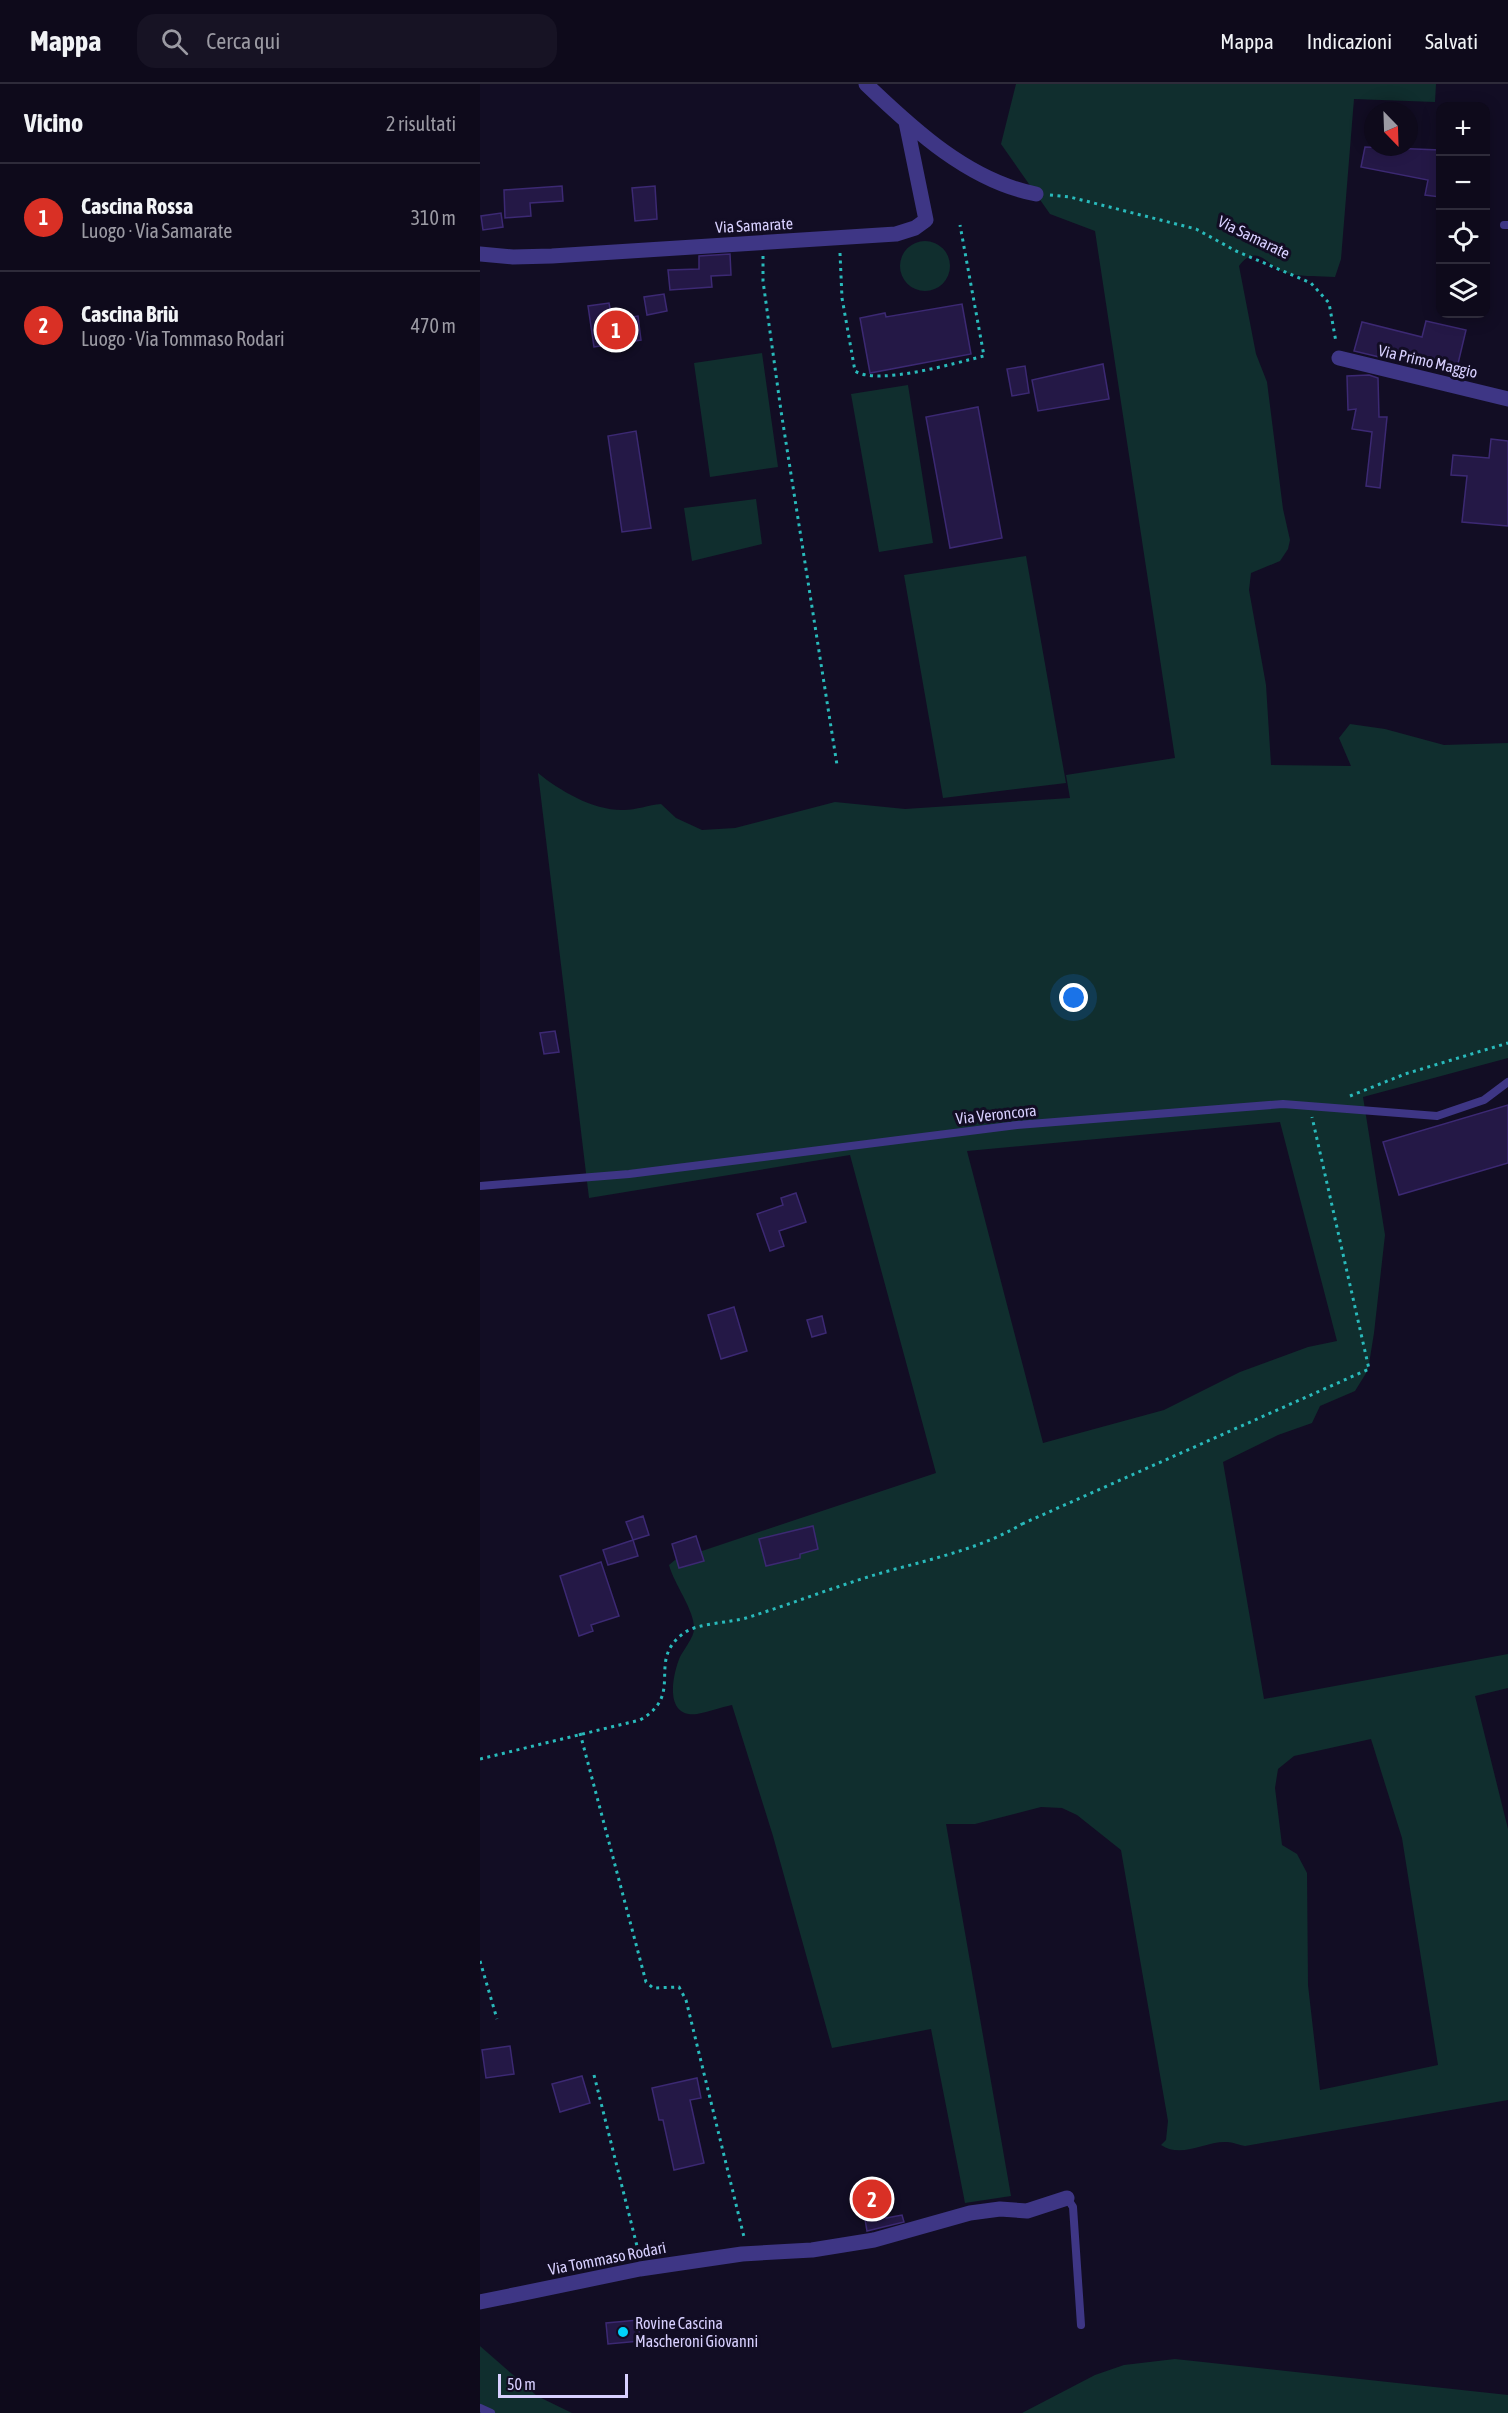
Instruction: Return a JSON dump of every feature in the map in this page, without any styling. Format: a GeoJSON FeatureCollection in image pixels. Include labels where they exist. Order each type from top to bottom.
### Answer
{"type":"FeatureCollection","features":[{"type":"Feature","properties":{"kind":"street"},"geometry":{"type":"LineString","coordinates":[[866,84],[906,122],[979,173],[1017,190],[1036,194]]}},
{"type":"Feature","properties":{"kind":"street","name":"Via Samarate"},"geometry":{"type":"LineString","coordinates":[[480,254],[494,257],[552,256],[896,234],[915,228],[926,220],[906,122]]}},
{"type":"Feature","properties":{"kind":"street","name":"Via Primo Maggio"},"geometry":{"type":"LineString","coordinates":[[1339,358],[1508,399]]}},
{"type":"Feature","properties":{"kind":"street","name":"Via Tommaso Rodari"},"geometry":{"type":"LineString","coordinates":[[480,2302],[640,2269],[742,2254],[812,2250],[874,2240],[970,2213],[1000,2209],[1028,2211],[1066,2198]]}},
{"type":"Feature","properties":{"kind":"lane","name":"Via Veroncora"},"geometry":{"type":"LineString","coordinates":[[480,1186],[629,1173],[1017,1125],[1283,1104],[1437,1116],[1484,1100],[1508,1082]]}},
{"type":"Feature","properties":{"kind":"lane"},"geometry":{"type":"LineString","coordinates":[[1066,2198],[1073,2207],[1081,2325]]}},
{"type":"Feature","properties":{"kind":"lane"},"geometry":{"type":"LineString","coordinates":[[480,2408],[491,2413]]}},
{"type":"Feature","properties":{"kind":"path","name":"Via Samarate"},"geometry":{"type":"LineString","coordinates":[[1036,194],[1070,196],[1196,230],[1269,266],[1311,283],[1329,303],[1339,358]]}},
{"type":"Feature","properties":{"kind":"path"},"geometry":{"type":"LineString","coordinates":[[840,239],[842,298],[855,371],[865,377],[929,370],[984,356],[960,225]]}},
{"type":"Feature","properties":{"kind":"path"},"geometry":{"type":"LineString","coordinates":[[764,243],[764,291],[837,765]]}},
{"type":"Feature","properties":{"kind":"path"},"geometry":{"type":"LineString","coordinates":[[1320,1107],[1405,1074],[1508,1043]]}},
{"type":"Feature","properties":{"kind":"path"},"geometry":{"type":"LineString","coordinates":[[480,1759],[640,1720],[652,1713],[663,1701],[665,1660],[671,1646],[685,1632],[742,1619],[981,1542],[1369,1369],[1309,1107]]}},
{"type":"Feature","properties":{"kind":"path"},"geometry":{"type":"LineString","coordinates":[[1022,1524],[1029,1520]]}},
{"type":"Feature","properties":{"kind":"path"},"geometry":{"type":"LineString","coordinates":[[580,1733],[646,1982],[653,1988],[679,1988],[686,2000],[744,2235],[742,2254]]}},
{"type":"Feature","properties":{"kind":"path"},"geometry":{"type":"LineString","coordinates":[[480,1961],[497,2019]]}},
{"type":"Feature","properties":{"kind":"path"},"geometry":{"type":"LineString","coordinates":[[594,2075],[639,2249],[640,2269]]}},
{"type":"Feature","properties":{"kind":"green space"},"geometry":{"type":"Polygon","coordinates":[[[1016,84],[1436,84],[1435,102],[1354,99],[1341,259],[1335,277],[1287,273],[1258,256],[1246,259],[1239,266],[1256,354],[1267,382],[1283,509],[1290,540],[1288,549],[1280,561],[1251,573],[1249,590],[1266,685],[1271,765],[1351,766],[1339,738],[1350,724],[1385,729],[1444,745],[1508,743],[1508,1058],[1363,1097],[1385,1235],[1368,1370],[1355,1391],[1320,1406],[1312,1423],[1278,1435],[1223,1462],[1264,1699],[1508,1654],[1508,1688],[1475,1696],[1508,1829],[1508,2100],[1245,2146],[1218,2142],[1185,2150],[1169,2149],[1161,2145],[1166,2140],[1168,2121],[1121,1850],[1077,1815],[1062,1808],[1041,1807],[975,1824],[946,1824],[1011,2196],[965,2203],[931,2029],[832,2048],[773,1836],[732,1705],[697,1714],[686,1713],[679,1709],[673,1694],[677,1665],[694,1629],[688,1606],[669,1565],[675,1560],[936,1473],[850,1155],[589,1198],[538,773],[556,787],[589,803],[624,810],[661,804],[676,818],[702,830],[735,828],[835,802],[905,809],[1070,798],[1066,775],[1175,758],[1095,231],[1050,214],[1001,144],[1016,84]],[[1280,1122],[967,1151],[1043,1443],[1164,1410],[1240,1372],[1308,1347],[1337,1341],[1280,1122]],[[1371,1739],[1294,1756],[1278,1769],[1275,1788],[1282,1845],[1297,1854],[1307,1873],[1308,1985],[1320,2090],[1438,2065],[1402,1838],[1371,1739]]]}},
{"type":"Feature","properties":{"kind":"green space"},"geometry":{"type":"Polygon","coordinates":[[[925,241],[943,248],[950,266],[943,284],[925,291],[907,284],[900,266],[907,248],[925,241]]]}},
{"type":"Feature","properties":{"kind":"green space"},"geometry":{"type":"Polygon","coordinates":[[[762,353],[778,467],[710,477],[694,363],[762,353]]]}},
{"type":"Feature","properties":{"kind":"green space"},"geometry":{"type":"Polygon","coordinates":[[[908,385],[933,543],[879,552],[851,394],[908,385]]]}},
{"type":"Feature","properties":{"kind":"green space"},"geometry":{"type":"Polygon","coordinates":[[[756,499],[762,544],[692,561],[684,508],[756,499]]]}},
{"type":"Feature","properties":{"kind":"green space"},"geometry":{"type":"Polygon","coordinates":[[[1026,556],[1066,783],[943,798],[904,575],[1026,556]]]}},
{"type":"Feature","properties":{"kind":"green space"},"geometry":{"type":"Polygon","coordinates":[[[480,2346],[537,2396],[572,2413],[480,2413],[480,2346]]]}},
{"type":"Feature","properties":{"kind":"green space"},"geometry":{"type":"Polygon","coordinates":[[[1175,2359],[1508,2395],[1508,2413],[1022,2413],[1095,2375],[1124,2365],[1175,2359]]]}},
{"type":"Feature","properties":{"kind":"building"},"geometry":{"type":"Polygon","coordinates":[[[1418,149],[1436,150],[1436,196],[1425,195],[1428,180],[1361,167],[1364,152],[1364,156],[1418,156],[1418,149]]]}},
{"type":"Feature","properties":{"kind":"building"},"geometry":{"type":"Polygon","coordinates":[[[562,186],[563,201],[530,203],[531,216],[505,218],[504,190],[562,186]]]}},
{"type":"Feature","properties":{"kind":"building"},"geometry":{"type":"Polygon","coordinates":[[[655,186],[657,219],[635,221],[632,188],[655,186]]]}},
{"type":"Feature","properties":{"kind":"building"},"geometry":{"type":"Polygon","coordinates":[[[501,213],[503,227],[483,230],[481,216],[501,213]]]}},
{"type":"Feature","properties":{"kind":"building"},"geometry":{"type":"Polygon","coordinates":[[[730,254],[731,275],[711,276],[712,287],[670,290],[668,270],[699,269],[699,256],[730,254]]]}},
{"type":"Feature","properties":{"kind":"building"},"geometry":{"type":"Polygon","coordinates":[[[664,294],[667,311],[647,315],[644,297],[664,294]]]}},
{"type":"Feature","properties":{"kind":"building"},"geometry":{"type":"Polygon","coordinates":[[[609,303],[612,320],[638,316],[641,340],[594,347],[588,306],[609,303]]]}},
{"type":"Feature","properties":{"kind":"building"},"geometry":{"type":"Polygon","coordinates":[[[962,304],[971,354],[870,373],[860,318],[885,313],[886,317],[962,304]]]}},
{"type":"Feature","properties":{"kind":"building"},"geometry":{"type":"Polygon","coordinates":[[[1426,321],[1466,330],[1456,372],[1393,357],[1392,360],[1354,351],[1362,322],[1422,337],[1426,321]]]}},
{"type":"Feature","properties":{"kind":"building"},"geometry":{"type":"Polygon","coordinates":[[[1103,364],[1109,399],[1038,411],[1032,380],[1103,364]]]}},
{"type":"Feature","properties":{"kind":"building"},"geometry":{"type":"Polygon","coordinates":[[[1025,366],[1029,393],[1012,396],[1007,369],[1025,366]]]}},
{"type":"Feature","properties":{"kind":"building"},"geometry":{"type":"Polygon","coordinates":[[[1369,375],[1378,378],[1379,417],[1387,417],[1380,488],[1366,486],[1372,432],[1352,429],[1356,409],[1348,410],[1347,376],[1369,375]]]}},
{"type":"Feature","properties":{"kind":"building"},"geometry":{"type":"Polygon","coordinates":[[[978,407],[1002,538],[950,548],[926,417],[978,407]]]}},
{"type":"Feature","properties":{"kind":"building"},"geometry":{"type":"Polygon","coordinates":[[[636,431],[651,528],[622,532],[608,436],[636,431]]]}},
{"type":"Feature","properties":{"kind":"building"},"geometry":{"type":"Polygon","coordinates":[[[1491,439],[1508,441],[1508,526],[1462,522],[1467,476],[1451,475],[1453,455],[1489,458],[1491,439]]]}},
{"type":"Feature","properties":{"kind":"building"},"geometry":{"type":"Polygon","coordinates":[[[555,1031],[559,1052],[544,1054],[540,1033],[555,1031]]]}},
{"type":"Feature","properties":{"kind":"building"},"geometry":{"type":"Polygon","coordinates":[[[1508,1105],[1508,1163],[1399,1195],[1383,1142],[1508,1105]]]}},
{"type":"Feature","properties":{"kind":"building"},"geometry":{"type":"Polygon","coordinates":[[[796,1193],[806,1222],[779,1231],[784,1246],[770,1251],[757,1214],[783,1205],[781,1198],[796,1193]]]}},
{"type":"Feature","properties":{"kind":"building"},"geometry":{"type":"Polygon","coordinates":[[[734,1307],[747,1351],[721,1359],[708,1315],[734,1307]]]}},
{"type":"Feature","properties":{"kind":"building"},"geometry":{"type":"Polygon","coordinates":[[[822,1316],[826,1333],[812,1337],[807,1320],[822,1316]]]}},
{"type":"Feature","properties":{"kind":"building"},"geometry":{"type":"Polygon","coordinates":[[[643,1516],[649,1535],[633,1540],[626,1522],[643,1516]]]}},
{"type":"Feature","properties":{"kind":"building"},"geometry":{"type":"Polygon","coordinates":[[[813,1526],[818,1549],[800,1554],[800,1558],[766,1566],[759,1539],[813,1526]]]}},
{"type":"Feature","properties":{"kind":"building"},"geometry":{"type":"Polygon","coordinates":[[[696,1536],[704,1561],[679,1568],[672,1544],[696,1536]]]}},
{"type":"Feature","properties":{"kind":"building"},"geometry":{"type":"Polygon","coordinates":[[[633,1540],[638,1556],[608,1565],[603,1550],[633,1540]]]}},
{"type":"Feature","properties":{"kind":"building"},"geometry":{"type":"Polygon","coordinates":[[[601,1562],[619,1616],[591,1625],[593,1631],[579,1636],[560,1576],[601,1562]]]}},
{"type":"Feature","properties":{"kind":"building"},"geometry":{"type":"Polygon","coordinates":[[[510,2046],[514,2074],[486,2078],[482,2050],[510,2046]]]}},
{"type":"Feature","properties":{"kind":"building"},"geometry":{"type":"Polygon","coordinates":[[[582,2076],[590,2103],[560,2112],[552,2084],[582,2076]]]}},
{"type":"Feature","properties":{"kind":"building"},"geometry":{"type":"Polygon","coordinates":[[[697,2078],[701,2098],[690,2100],[704,2163],[674,2170],[663,2120],[659,2120],[652,2088],[697,2078]]]}},
{"type":"Feature","properties":{"kind":"building"},"geometry":{"type":"Polygon","coordinates":[[[879,2180],[886,2218],[902,2215],[904,2222],[867,2231],[859,2183],[879,2180]]]}},
{"type":"Feature","properties":{"kind":"building","name":"Rovine Cascina Mascheroni Giovanni"},"geometry":{"type":"Polygon","coordinates":[[[638,2320],[640,2341],[608,2344],[606,2323],[638,2320]]]}},
{"type":"Feature","properties":{"kind":"place","name":"Cascina Rossa"},"geometry":{"type":"Point","coordinates":[616,330]}},
{"type":"Feature","properties":{"kind":"place","name":"Cascina Briù"},"geometry":{"type":"Point","coordinates":[872,2199]}},
{"type":"Feature","properties":{"kind":"place","name":"Rovine Cascina Mascheroni Giovanni"},"geometry":{"type":"Point","coordinates":[623,2332]}}]}
